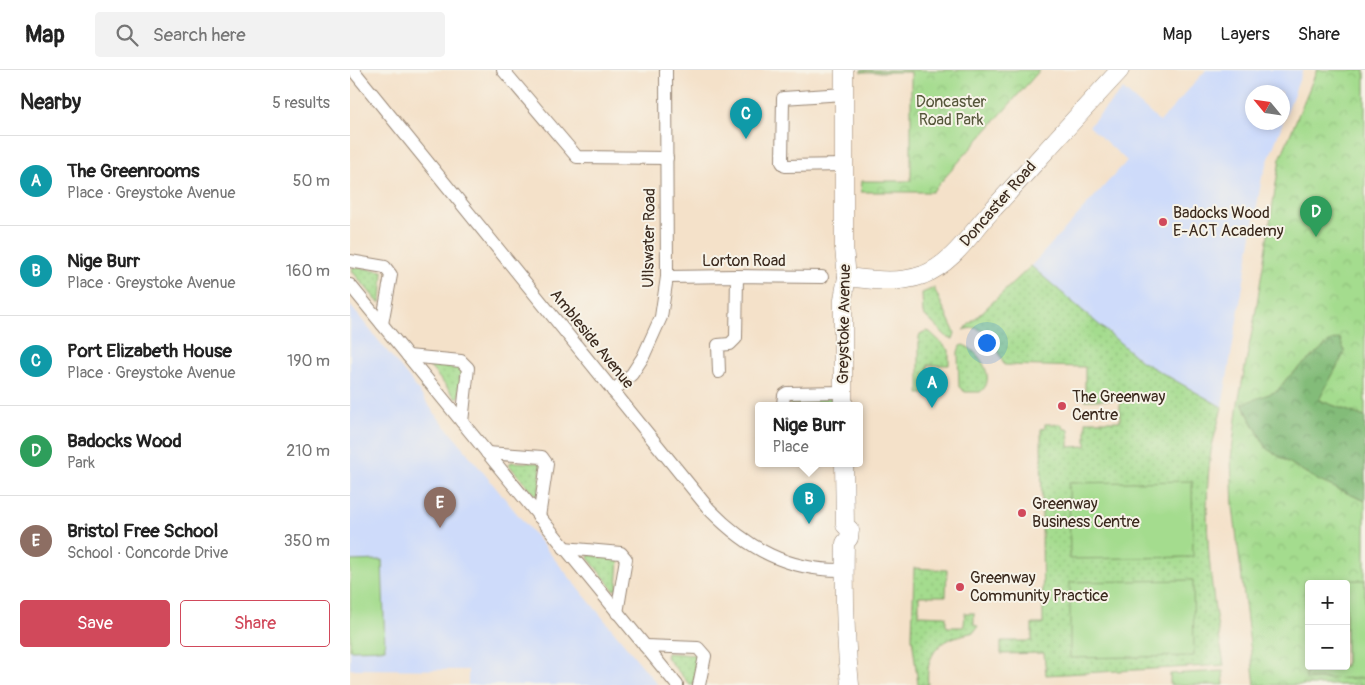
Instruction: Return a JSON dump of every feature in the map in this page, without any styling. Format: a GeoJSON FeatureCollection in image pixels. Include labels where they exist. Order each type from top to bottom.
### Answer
{"type":"FeatureCollection","features":[{"type":"Feature","properties":{"kind":"street","name":"Ambleside Avenue"},"geometry":{"type":"LineString","coordinates":[[353,70],[709,509],[739,537],[771,555],[789,563],[810,568],[844,570]]}},
{"type":"Feature","properties":{"kind":"street"},"geometry":{"type":"LineString","coordinates":[[503,70],[578,158],[667,158]]}},
{"type":"Feature","properties":{"kind":"street","name":"Ullswater Road"},"geometry":{"type":"LineString","coordinates":[[613,391],[632,374],[651,342],[661,317],[667,277],[666,70]]}},
{"type":"Feature","properties":{"kind":"street","name":"Greystoke Avenue"},"geometry":{"type":"LineString","coordinates":[[783,402],[784,395],[787,393],[843,399],[843,299],[847,277],[844,248],[844,70]]}},
{"type":"Feature","properties":{"kind":"street","name":"Doncaster Road"},"geometry":{"type":"LineString","coordinates":[[847,277],[888,281],[901,280],[922,275],[953,256],[982,221],[1120,70]]}},
{"type":"Feature","properties":{"kind":"street"},"geometry":{"type":"LineString","coordinates":[[844,94],[783,98],[782,162],[785,166],[844,165]]}},
{"type":"Feature","properties":{"kind":"street"},"geometry":{"type":"LineString","coordinates":[[350,261],[385,266],[391,275],[382,324]]}},
{"type":"Feature","properties":{"kind":"street"},"geometry":{"type":"LineString","coordinates":[[719,372],[718,345],[730,344],[736,338],[737,276]]}},
{"type":"Feature","properties":{"kind":"street","name":"Lorton Road"},"geometry":{"type":"LineString","coordinates":[[667,277],[822,277]]}},
{"type":"Feature","properties":{"kind":"street"},"geometry":{"type":"LineString","coordinates":[[350,285],[677,685]]}},
{"type":"Feature","properties":{"kind":"street"},"geometry":{"type":"LineString","coordinates":[[408,356],[461,361],[468,368],[462,422]]}},
{"type":"Feature","properties":{"kind":"street"},"geometry":{"type":"LineString","coordinates":[[487,453],[542,457],[547,464],[539,516]]}},
{"type":"Feature","properties":{"kind":"street"},"geometry":{"type":"LineString","coordinates":[[844,467],[845,525],[840,529],[840,539],[845,543],[846,629],[850,685]]}},
{"type":"Feature","properties":{"kind":"street"},"geometry":{"type":"LineString","coordinates":[[564,548],[621,553],[626,559],[618,613]]}},
{"type":"Feature","properties":{"kind":"street"},"geometry":{"type":"LineString","coordinates":[[645,646],[698,648],[706,656],[699,685]]}},
{"type":"Feature","properties":{"kind":"shaded area","name":"Badocks Wood E-ACT Academy"},"geometry":{"type":"Polygon","coordinates":[[[1206,70],[1303,70],[1290,104],[1290,85],[1245,85],[1245,130],[1280,130],[1262,177],[1222,407],[1141,361],[1031,266],[1127,161],[1089,126],[1123,89],[1160,122],[1206,70]]]}},
{"type":"Feature","properties":{"kind":"shaded area"},"geometry":{"type":"Polygon","coordinates":[[[350,305],[436,415],[658,685],[468,685],[468,670],[350,669],[350,305]]]}},
{"type":"Feature","properties":{"kind":"green space","name":"Doncaster Road Park"},"geometry":{"type":"Polygon","coordinates":[[[861,70],[1040,70],[932,192],[861,192],[862,181],[911,181],[911,72],[861,72],[861,70]]]}},
{"type":"Feature","properties":{"kind":"green space"},"geometry":{"type":"Polygon","coordinates":[[[1317,70],[1365,70],[1365,417],[1319,400],[1345,352],[1340,338],[1329,342],[1287,378],[1277,391],[1242,404],[1267,449],[1319,481],[1365,501],[1365,685],[1255,685],[1233,507],[1231,458],[1238,403],[1255,316],[1280,159],[1317,70]]]}},
{"type":"Feature","properties":{"kind":"green space"},"geometry":{"type":"Polygon","coordinates":[[[1031,266],[1141,361],[1222,407],[1211,451],[1207,504],[1209,558],[1224,665],[1046,675],[1044,653],[1001,654],[1001,641],[1032,641],[1032,624],[1043,624],[1041,429],[1045,428],[1045,424],[1061,424],[1064,429],[1069,429],[1069,447],[1086,446],[1086,421],[1120,421],[1120,400],[1085,400],[1085,367],[1004,365],[994,343],[986,333],[975,328],[963,330],[1031,266]]]}},
{"type":"Feature","properties":{"kind":"green space"},"geometry":{"type":"Polygon","coordinates":[[[353,267],[383,271],[381,302],[378,302],[352,271],[353,267]]]}},
{"type":"Feature","properties":{"kind":"green space"},"geometry":{"type":"Polygon","coordinates":[[[934,288],[955,333],[953,339],[948,338],[923,314],[922,293],[934,288]]]}},
{"type":"Feature","properties":{"kind":"green space"},"geometry":{"type":"Polygon","coordinates":[[[926,331],[930,332],[949,350],[949,365],[928,365],[929,394],[919,394],[919,337],[920,334],[926,331]]]}},
{"type":"Feature","properties":{"kind":"green space"},"geometry":{"type":"Polygon","coordinates":[[[1340,338],[1345,352],[1319,400],[1365,417],[1365,501],[1319,481],[1267,449],[1242,403],[1277,391],[1287,378],[1329,342],[1340,338]]]}},
{"type":"Feature","properties":{"kind":"green space"},"geometry":{"type":"Polygon","coordinates":[[[963,345],[975,353],[987,373],[985,387],[980,392],[965,392],[959,387],[958,352],[960,346],[963,345]]]}},
{"type":"Feature","properties":{"kind":"green space"},"geometry":{"type":"Polygon","coordinates":[[[431,363],[461,367],[459,397],[456,398],[430,367],[431,363]]]}},
{"type":"Feature","properties":{"kind":"green space"},"geometry":{"type":"Polygon","coordinates":[[[831,396],[830,402],[791,402],[793,398],[831,396]]]}},
{"type":"Feature","properties":{"kind":"green space"},"geometry":{"type":"Polygon","coordinates":[[[511,462],[539,463],[541,465],[539,496],[536,496],[509,465],[511,462]]]}},
{"type":"Feature","properties":{"kind":"green space"},"geometry":{"type":"Polygon","coordinates":[[[1192,481],[1193,557],[1070,559],[1069,483],[1192,481]]]}},
{"type":"Feature","properties":{"kind":"green space"},"geometry":{"type":"Polygon","coordinates":[[[589,555],[619,558],[617,589],[614,590],[588,558],[589,555]]]}},
{"type":"Feature","properties":{"kind":"green space"},"geometry":{"type":"Polygon","coordinates":[[[382,560],[385,649],[350,650],[350,561],[382,560]]]}},
{"type":"Feature","properties":{"kind":"green space"},"geometry":{"type":"Polygon","coordinates":[[[914,568],[947,570],[946,596],[919,596],[919,615],[946,616],[946,625],[948,627],[963,627],[965,613],[974,613],[974,625],[978,626],[974,632],[947,640],[936,650],[928,669],[928,685],[918,685],[912,637],[914,568]]]}},
{"type":"Feature","properties":{"kind":"green space"},"geometry":{"type":"Polygon","coordinates":[[[1193,580],[1194,656],[1070,658],[1070,582],[1193,580]]]}},
{"type":"Feature","properties":{"kind":"green space"},"geometry":{"type":"Polygon","coordinates":[[[1350,580],[1365,580],[1365,678],[1306,679],[1306,670],[1350,670],[1350,580]]]}},
{"type":"Feature","properties":{"kind":"green space"},"geometry":{"type":"Polygon","coordinates":[[[667,653],[696,655],[695,685],[690,685],[666,657],[667,653]]]}},
{"type":"Feature","properties":{"kind":"green space"},"geometry":{"type":"Polygon","coordinates":[[[1223,671],[1224,685],[1170,685],[1170,674],[1223,671]]]}},
{"type":"Feature","properties":{"kind":"place","name":"Port Elizabeth House"},"geometry":{"type":"Point","coordinates":[746,139]}},
{"type":"Feature","properties":{"kind":"place","name":"Badocks Wood E-ACT Academy"},"geometry":{"type":"Point","coordinates":[1163,222]}},
{"type":"Feature","properties":{"kind":"place","name":"Badocks Wood"},"geometry":{"type":"Point","coordinates":[1316,237]}},
{"type":"Feature","properties":{"kind":"place","name":"The Greenway Centre"},"geometry":{"type":"Point","coordinates":[1062,406]}},
{"type":"Feature","properties":{"kind":"place","name":"The Greenrooms"},"geometry":{"type":"Point","coordinates":[932,408]}},
{"type":"Feature","properties":{"kind":"place","name":"Greenway Business Centre"},"geometry":{"type":"Point","coordinates":[1022,513]}},
{"type":"Feature","properties":{"kind":"place","name":"Nige Burr"},"geometry":{"type":"Point","coordinates":[809,524]}},
{"type":"Feature","properties":{"kind":"place","name":"Bristol Free School"},"geometry":{"type":"Point","coordinates":[440,528]}},
{"type":"Feature","properties":{"kind":"place","name":"Greenway Community Practice"},"geometry":{"type":"Point","coordinates":[960,587]}}]}
